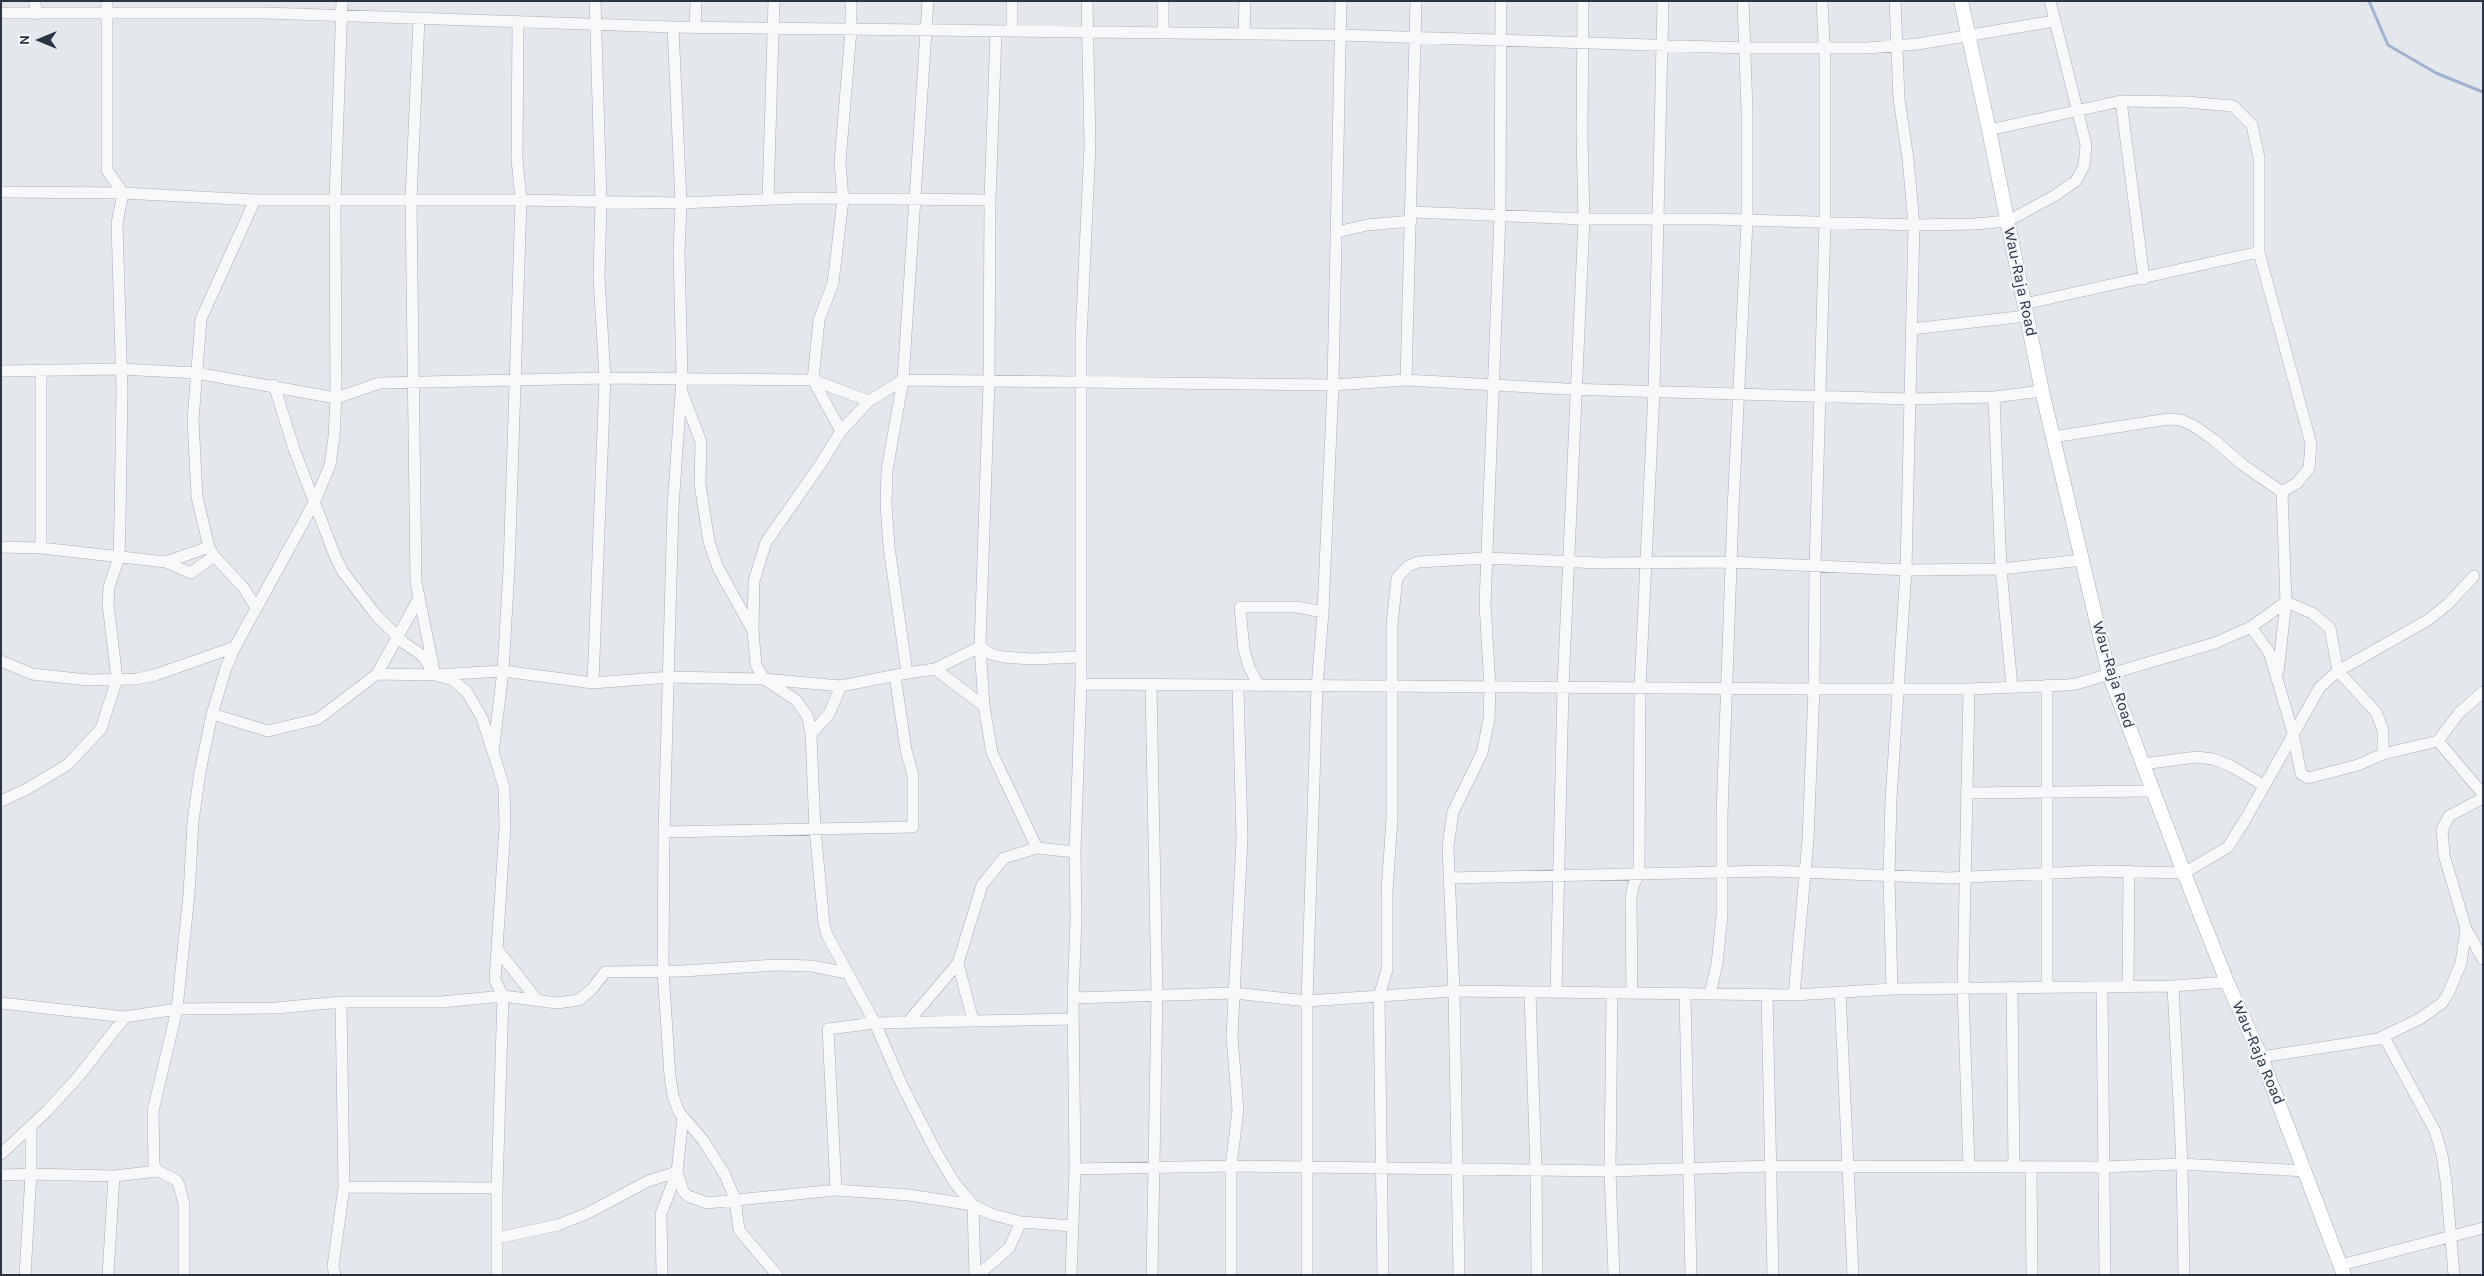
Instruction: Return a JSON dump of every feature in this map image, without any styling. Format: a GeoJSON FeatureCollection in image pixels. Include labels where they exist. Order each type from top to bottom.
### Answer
{"type":"FeatureCollection","features":[{"type":"Feature","properties":{"kind":"main road","name":"Wau-Raja Road"},"geometry":{"type":"LineString","coordinates":[[1961,1],[2042,391],[2109,674],[2184,873],[2261,1057],[2342,1270]]}},
{"type":"Feature","properties":{"kind":"street"},"geometry":{"type":"LineString","coordinates":[[35,1],[36,14]]}},
{"type":"Feature","properties":{"kind":"street"},"geometry":{"type":"LineString","coordinates":[[1,801],[27,790],[67,765],[101,729],[117,679],[108,604],[109,587],[119,557],[122,444],[119,240],[117,223],[123,193],[107,170],[107,1]]}},
{"type":"Feature","properties":{"kind":"street"},"geometry":{"type":"LineString","coordinates":[[184,1275],[184,1204],[180,1184],[158,1171],[153,1161],[153,1111],[177,1009],[189,894],[193,821],[212,714],[226,668],[256,608],[315,501],[330,465],[336,398],[334,200],[342,1]]}},
{"type":"Feature","properties":{"kind":"street"},"geometry":{"type":"LineString","coordinates":[[593,683],[605,378],[599,278],[601,201],[595,1]]}},
{"type":"Feature","properties":{"kind":"street"},"geometry":{"type":"LineString","coordinates":[[695,28],[696,1]]}},
{"type":"Feature","properties":{"kind":"street"},"geometry":{"type":"LineString","coordinates":[[768,199],[774,1]]}},
{"type":"Feature","properties":{"kind":"street"},"geometry":{"type":"LineString","coordinates":[[841,431],[813,380],[819,320],[833,283],[843,200],[840,162],[851,30],[851,1]]}},
{"type":"Feature","properties":{"kind":"street"},"geometry":{"type":"LineString","coordinates":[[907,673],[889,547],[886,504],[887,470],[904,380],[928,1]]}},
{"type":"Feature","properties":{"kind":"street"},"geometry":{"type":"LineString","coordinates":[[1012,1],[1012,32]]}},
{"type":"Feature","properties":{"kind":"street"},"geometry":{"type":"LineString","coordinates":[[1071,1275],[1075,1169],[1073,998],[1080,684],[1081,383],[1090,144],[1086,32],[1087,1]]}},
{"type":"Feature","properties":{"kind":"street"},"geometry":{"type":"LineString","coordinates":[[1163,1],[1163,33]]}},
{"type":"Feature","properties":{"kind":"street"},"geometry":{"type":"LineString","coordinates":[[1244,34],[1245,1]]}},
{"type":"Feature","properties":{"kind":"street"},"geometry":{"type":"LineString","coordinates":[[1306,1275],[1307,1000],[1317,687],[1323,612],[1333,385],[1341,1]]}},
{"type":"Feature","properties":{"kind":"street"},"geometry":{"type":"LineString","coordinates":[[1406,380],[1416,1]]}},
{"type":"Feature","properties":{"kind":"street"},"geometry":{"type":"LineString","coordinates":[[1459,1275],[1454,991],[1448,846],[1453,812],[1482,753],[1488,719],[1490,687],[1485,604],[1500,216],[1501,1]]}},
{"type":"Feature","properties":{"kind":"street"},"geometry":{"type":"LineString","coordinates":[[1556,992],[1563,688],[1584,218],[1582,135],[1583,1]]}},
{"type":"Feature","properties":{"kind":"street"},"geometry":{"type":"LineString","coordinates":[[1632,994],[1631,899],[1633,886],[1639,874],[1640,688],[1654,391],[1663,1]]}},
{"type":"Feature","properties":{"kind":"street"},"geometry":{"type":"LineString","coordinates":[[1710,994],[1719,951],[1731,562],[1748,221],[1743,1]]}},
{"type":"Feature","properties":{"kind":"street"},"geometry":{"type":"LineString","coordinates":[[1794,995],[1805,874],[1814,689],[1815,566],[1825,221],[1822,1]]}},
{"type":"Feature","properties":{"kind":"street"},"geometry":{"type":"LineString","coordinates":[[1892,989],[1889,877],[1892,789],[1900,689],[1906,570],[1910,448],[1908,399],[1912,329],[1914,225],[1908,159],[1899,99],[1895,1]]}},
{"type":"Feature","properties":{"kind":"street"},"geometry":{"type":"LineString","coordinates":[[1337,232],[1411,217],[1500,216],[1825,221],[1914,225],[1975,224],[2008,221],[2054,196],[2076,180],[2084,166],[2086,145],[2050,1]]}},
{"type":"Feature","properties":{"kind":"street"},"geometry":{"type":"LineString","coordinates":[[1,13],[107,15],[192,7],[265,7],[342,16],[695,28],[1340,35],[1745,48],[1824,46],[1867,48],[1969,43],[2054,21]]}},
{"type":"Feature","properties":{"kind":"street"},"geometry":{"type":"LineString","coordinates":[[418,19],[411,200],[416,582],[418,600],[435,675]]}},
{"type":"Feature","properties":{"kind":"street"},"geometry":{"type":"LineString","coordinates":[[493,752],[503,671],[515,380],[521,200],[517,159],[518,23]]}},
{"type":"Feature","properties":{"kind":"street"},"geometry":{"type":"LineString","coordinates":[[673,27],[681,203],[679,252],[682,384],[673,515],[670,677],[664,832],[663,971],[670,1076],[673,1096],[683,1117],[703,1140],[724,1175],[735,1199],[739,1230],[778,1275]]}},
{"type":"Feature","properties":{"kind":"street"},"geometry":{"type":"LineString","coordinates":[[996,32],[990,200],[989,382],[980,647],[984,706],[992,753],[1037,848]]}},
{"type":"Feature","properties":{"kind":"street"},"geometry":{"type":"LineString","coordinates":[[2121,101],[2144,279]]}},
{"type":"Feature","properties":{"kind":"street"},"geometry":{"type":"LineString","coordinates":[[1989,130],[2121,101],[2186,102],[2233,106],[2252,125],[2258,158],[2259,252],[2310,444],[2309,468],[2297,483],[2282,492]]}},
{"type":"Feature","properties":{"kind":"street"},"geometry":{"type":"LineString","coordinates":[[1,192],[123,193],[255,200],[521,200],[681,203],[768,199],[990,200]]}},
{"type":"Feature","properties":{"kind":"street"},"geometry":{"type":"LineString","coordinates":[[255,200],[202,319],[193,420],[197,497],[212,552],[244,588],[256,608]]}},
{"type":"Feature","properties":{"kind":"street"},"geometry":{"type":"LineString","coordinates":[[1912,329],[2026,310],[2144,279],[2259,252]]}},
{"type":"Feature","properties":{"kind":"street"},"geometry":{"type":"LineString","coordinates":[[1,371],[121,370],[196,373],[234,381],[274,385],[336,398],[380,383],[413,384],[605,378],[682,384],[813,380],[869,401]]}},
{"type":"Feature","properties":{"kind":"street"},"geometry":{"type":"LineString","coordinates":[[40,548],[41,372]]}},
{"type":"Feature","properties":{"kind":"street"},"geometry":{"type":"LineString","coordinates":[[975,1275],[973,1205],[954,1182],[935,1150],[900,1083],[875,1023],[846,973],[827,935],[824,924],[815,829],[811,734],[808,717],[796,700],[764,679],[756,665],[753,631],[754,581],[766,542],[820,465],[841,431],[869,401],[904,380],[1333,385],[1406,380],[1576,390],[1908,399],[1994,397],[2042,391]]}},
{"type":"Feature","properties":{"kind":"street"},"geometry":{"type":"LineString","coordinates":[[682,384],[701,442],[700,484],[709,542],[718,568],[753,631]]}},
{"type":"Feature","properties":{"kind":"street"},"geometry":{"type":"LineString","coordinates":[[274,385],[294,449],[334,556],[355,590],[398,636],[422,655],[435,675],[453,680],[467,692],[482,718],[504,795],[495,980],[503,996],[497,1188],[497,1275]]}},
{"type":"Feature","properties":{"kind":"street"},"geometry":{"type":"LineString","coordinates":[[1994,397],[2001,569],[2012,687]]}},
{"type":"Feature","properties":{"kind":"street"},"geometry":{"type":"LineString","coordinates":[[2053,437],[2168,419],[2181,420],[2207,435],[2282,492]]}},
{"type":"Feature","properties":{"kind":"street"},"geometry":{"type":"LineString","coordinates":[[2277,676],[2286,602],[2282,492]]}},
{"type":"Feature","properties":{"kind":"street"},"geometry":{"type":"LineString","coordinates":[[1,547],[40,548],[166,562],[191,573],[212,552]]}},
{"type":"Feature","properties":{"kind":"street"},"geometry":{"type":"LineString","coordinates":[[166,562],[212,552]]}},
{"type":"Feature","properties":{"kind":"street"},"geometry":{"type":"LineString","coordinates":[[1382,1275],[1379,996],[1387,970],[1386,891],[1392,819],[1392,624],[1397,578],[1408,566],[1418,562],[1486,558],[1570,562],[1731,562],[1906,570],[2001,569],[2082,560]]}},
{"type":"Feature","properties":{"kind":"street"},"geometry":{"type":"LineString","coordinates":[[1449,878],[1772,870],[1805,874],[1889,877],[1964,877],[2129,871],[2184,873],[2228,846],[2246,820],[2263,785],[2320,687],[2338,671],[2428,620],[2448,604],[2474,576]]}},
{"type":"Feature","properties":{"kind":"street"},"geometry":{"type":"LineString","coordinates":[[212,714],[268,731],[318,719],[377,674],[418,600]]}},
{"type":"Feature","properties":{"kind":"street"},"geometry":{"type":"LineString","coordinates":[[1080,684],[1317,687],[1969,689],[2076,684],[2215,643],[2252,627],[2286,602]]}},
{"type":"Feature","properties":{"kind":"street"},"geometry":{"type":"LineString","coordinates":[[2286,602],[2312,613],[2330,628],[2338,671],[2376,712],[2383,730],[2383,754]]}},
{"type":"Feature","properties":{"kind":"street"},"geometry":{"type":"LineString","coordinates":[[1259,686],[1249,667],[1244,650],[1240,607],[1297,606],[1323,612]]}},
{"type":"Feature","properties":{"kind":"street"},"geometry":{"type":"LineString","coordinates":[[2252,627],[2269,652],[2293,733],[2301,774],[2308,778],[2358,765],[2383,754],[2438,741],[2459,713],[2483,692]]}},
{"type":"Feature","properties":{"kind":"street"},"geometry":{"type":"LineString","coordinates":[[1,661],[32,674],[88,680],[136,679],[155,675],[236,647]]}},
{"type":"Feature","properties":{"kind":"street"},"geometry":{"type":"LineString","coordinates":[[980,647],[991,654],[1003,657],[1031,659],[1080,657]]}},
{"type":"Feature","properties":{"kind":"street"},"geometry":{"type":"LineString","coordinates":[[377,674],[435,675],[503,671],[593,683],[670,677],[764,679],[841,686],[935,669],[980,647]]}},
{"type":"Feature","properties":{"kind":"street"},"geometry":{"type":"LineString","coordinates":[[935,669],[984,706]]}},
{"type":"Feature","properties":{"kind":"street"},"geometry":{"type":"LineString","coordinates":[[664,832],[913,827],[913,775],[906,750],[895,676]]}},
{"type":"Feature","properties":{"kind":"street"},"geometry":{"type":"LineString","coordinates":[[2047,685],[2048,792],[2045,874],[2047,986]]}},
{"type":"Feature","properties":{"kind":"street"},"geometry":{"type":"LineString","coordinates":[[811,734],[829,714],[841,686]]}},
{"type":"Feature","properties":{"kind":"street"},"geometry":{"type":"LineString","coordinates":[[1151,686],[1157,995],[1152,1275]]}},
{"type":"Feature","properties":{"kind":"street"},"geometry":{"type":"LineString","coordinates":[[1232,1275],[1232,1166],[1238,1110],[1232,1036],[1242,838],[1238,686]]}},
{"type":"Feature","properties":{"kind":"street"},"geometry":{"type":"LineString","coordinates":[[1969,689],[1963,988],[1969,1167]]}},
{"type":"Feature","properties":{"kind":"street"},"geometry":{"type":"LineString","coordinates":[[2438,741],[2483,796],[2449,816],[2442,830],[2444,855],[2466,929],[2483,959]]}},
{"type":"Feature","properties":{"kind":"street"},"geometry":{"type":"LineString","coordinates":[[2142,764],[2197,757],[2213,759],[2231,766],[2263,785]]}},
{"type":"Feature","properties":{"kind":"street"},"geometry":{"type":"LineString","coordinates":[[1966,793],[2153,791]]}},
{"type":"Feature","properties":{"kind":"street"},"geometry":{"type":"LineString","coordinates":[[908,1022],[958,962],[982,885],[1004,858],[1037,848],[1075,852]]}},
{"type":"Feature","properties":{"kind":"street"},"geometry":{"type":"LineString","coordinates":[[2128,987],[2129,871]]}},
{"type":"Feature","properties":{"kind":"street"},"geometry":{"type":"LineString","coordinates":[[2261,1057],[2384,1037],[2421,1018],[2442,1003],[2461,963],[2466,929]]}},
{"type":"Feature","properties":{"kind":"street"},"geometry":{"type":"LineString","coordinates":[[497,949],[537,1000]]}},
{"type":"Feature","properties":{"kind":"street"},"geometry":{"type":"LineString","coordinates":[[958,962],[973,1021]]}},
{"type":"Feature","properties":{"kind":"street"},"geometry":{"type":"LineString","coordinates":[[1,1003],[125,1017],[177,1009],[276,1008],[341,1002],[441,1002],[503,996],[557,1003],[579,1000],[592,989],[605,972],[776,965],[812,966],[846,973]]}},
{"type":"Feature","properties":{"kind":"street"},"geometry":{"type":"LineString","coordinates":[[1073,998],[1234,993],[1307,1000],[1454,991],[1794,995],[1892,989],[2047,986],[2128,987],[2228,982]]}},
{"type":"Feature","properties":{"kind":"street"},"geometry":{"type":"LineString","coordinates":[[2173,986],[2182,1164],[2184,1275]]}},
{"type":"Feature","properties":{"kind":"street"},"geometry":{"type":"LineString","coordinates":[[2012,987],[2014,1167]]}},
{"type":"Feature","properties":{"kind":"street"},"geometry":{"type":"LineString","coordinates":[[2102,987],[2102,1167],[2105,1275]]}},
{"type":"Feature","properties":{"kind":"street"},"geometry":{"type":"LineString","coordinates":[[1840,992],[1853,1275]]}},
{"type":"Feature","properties":{"kind":"street"},"geometry":{"type":"LineString","coordinates":[[1530,993],[1536,1169],[1537,1275]]}},
{"type":"Feature","properties":{"kind":"street"},"geometry":{"type":"LineString","coordinates":[[1612,993],[1610,1171],[1614,1275]]}},
{"type":"Feature","properties":{"kind":"street"},"geometry":{"type":"LineString","coordinates":[[1685,993],[1691,1275]]}},
{"type":"Feature","properties":{"kind":"street"},"geometry":{"type":"LineString","coordinates":[[1766,994],[1773,1275]]}},
{"type":"Feature","properties":{"kind":"street"},"geometry":{"type":"LineString","coordinates":[[335,1275],[333,1266],[344,1187],[341,1002]]}},
{"type":"Feature","properties":{"kind":"street"},"geometry":{"type":"LineString","coordinates":[[1,1154],[31,1127],[78,1077],[125,1017]]}},
{"type":"Feature","properties":{"kind":"street"},"geometry":{"type":"LineString","coordinates":[[836,1190],[828,1029],[875,1023],[1073,1019]]}},
{"type":"Feature","properties":{"kind":"street"},"geometry":{"type":"LineString","coordinates":[[2384,1037],[2435,1131],[2442,1155],[2452,1238],[2454,1275]]}},
{"type":"Feature","properties":{"kind":"street"},"geometry":{"type":"LineString","coordinates":[[662,1275],[661,1214],[677,1172],[683,1117]]}},
{"type":"Feature","properties":{"kind":"street"},"geometry":{"type":"LineString","coordinates":[[25,1275],[31,1174],[31,1127]]}},
{"type":"Feature","properties":{"kind":"street"},"geometry":{"type":"LineString","coordinates":[[1075,1169],[1232,1166],[1456,1167],[1610,1171],[1771,1166],[2102,1167],[2182,1164],[2305,1171]]}},
{"type":"Feature","properties":{"kind":"street"},"geometry":{"type":"LineString","coordinates":[[2031,1167],[2032,1275]]}},
{"type":"Feature","properties":{"kind":"street"},"geometry":{"type":"LineString","coordinates":[[1,1176],[31,1174],[114,1176],[158,1171]]}},
{"type":"Feature","properties":{"kind":"street"},"geometry":{"type":"LineString","coordinates":[[677,1172],[683,1191],[697,1200],[707,1203],[836,1190],[909,1195],[973,1205],[990,1214],[1021,1222],[1072,1226]]}},
{"type":"Feature","properties":{"kind":"street"},"geometry":{"type":"LineString","coordinates":[[497,1238],[566,1222],[602,1206],[648,1181],[677,1172]]}},
{"type":"Feature","properties":{"kind":"street"},"geometry":{"type":"LineString","coordinates":[[108,1275],[114,1176]]}},
{"type":"Feature","properties":{"kind":"street"},"geometry":{"type":"LineString","coordinates":[[344,1187],[497,1188]]}},
{"type":"Feature","properties":{"kind":"street"},"geometry":{"type":"LineString","coordinates":[[978,1275],[1008,1248],[1021,1222]]}},
{"type":"Feature","properties":{"kind":"street"},"geometry":{"type":"LineString","coordinates":[[2342,1270],[2483,1228]]}},
{"type":"Feature","properties":{"kind":"waterway"},"geometry":{"type":"LineString","coordinates":[[2369,1],[2388,45],[2436,73],[2483,92]]}}]}
